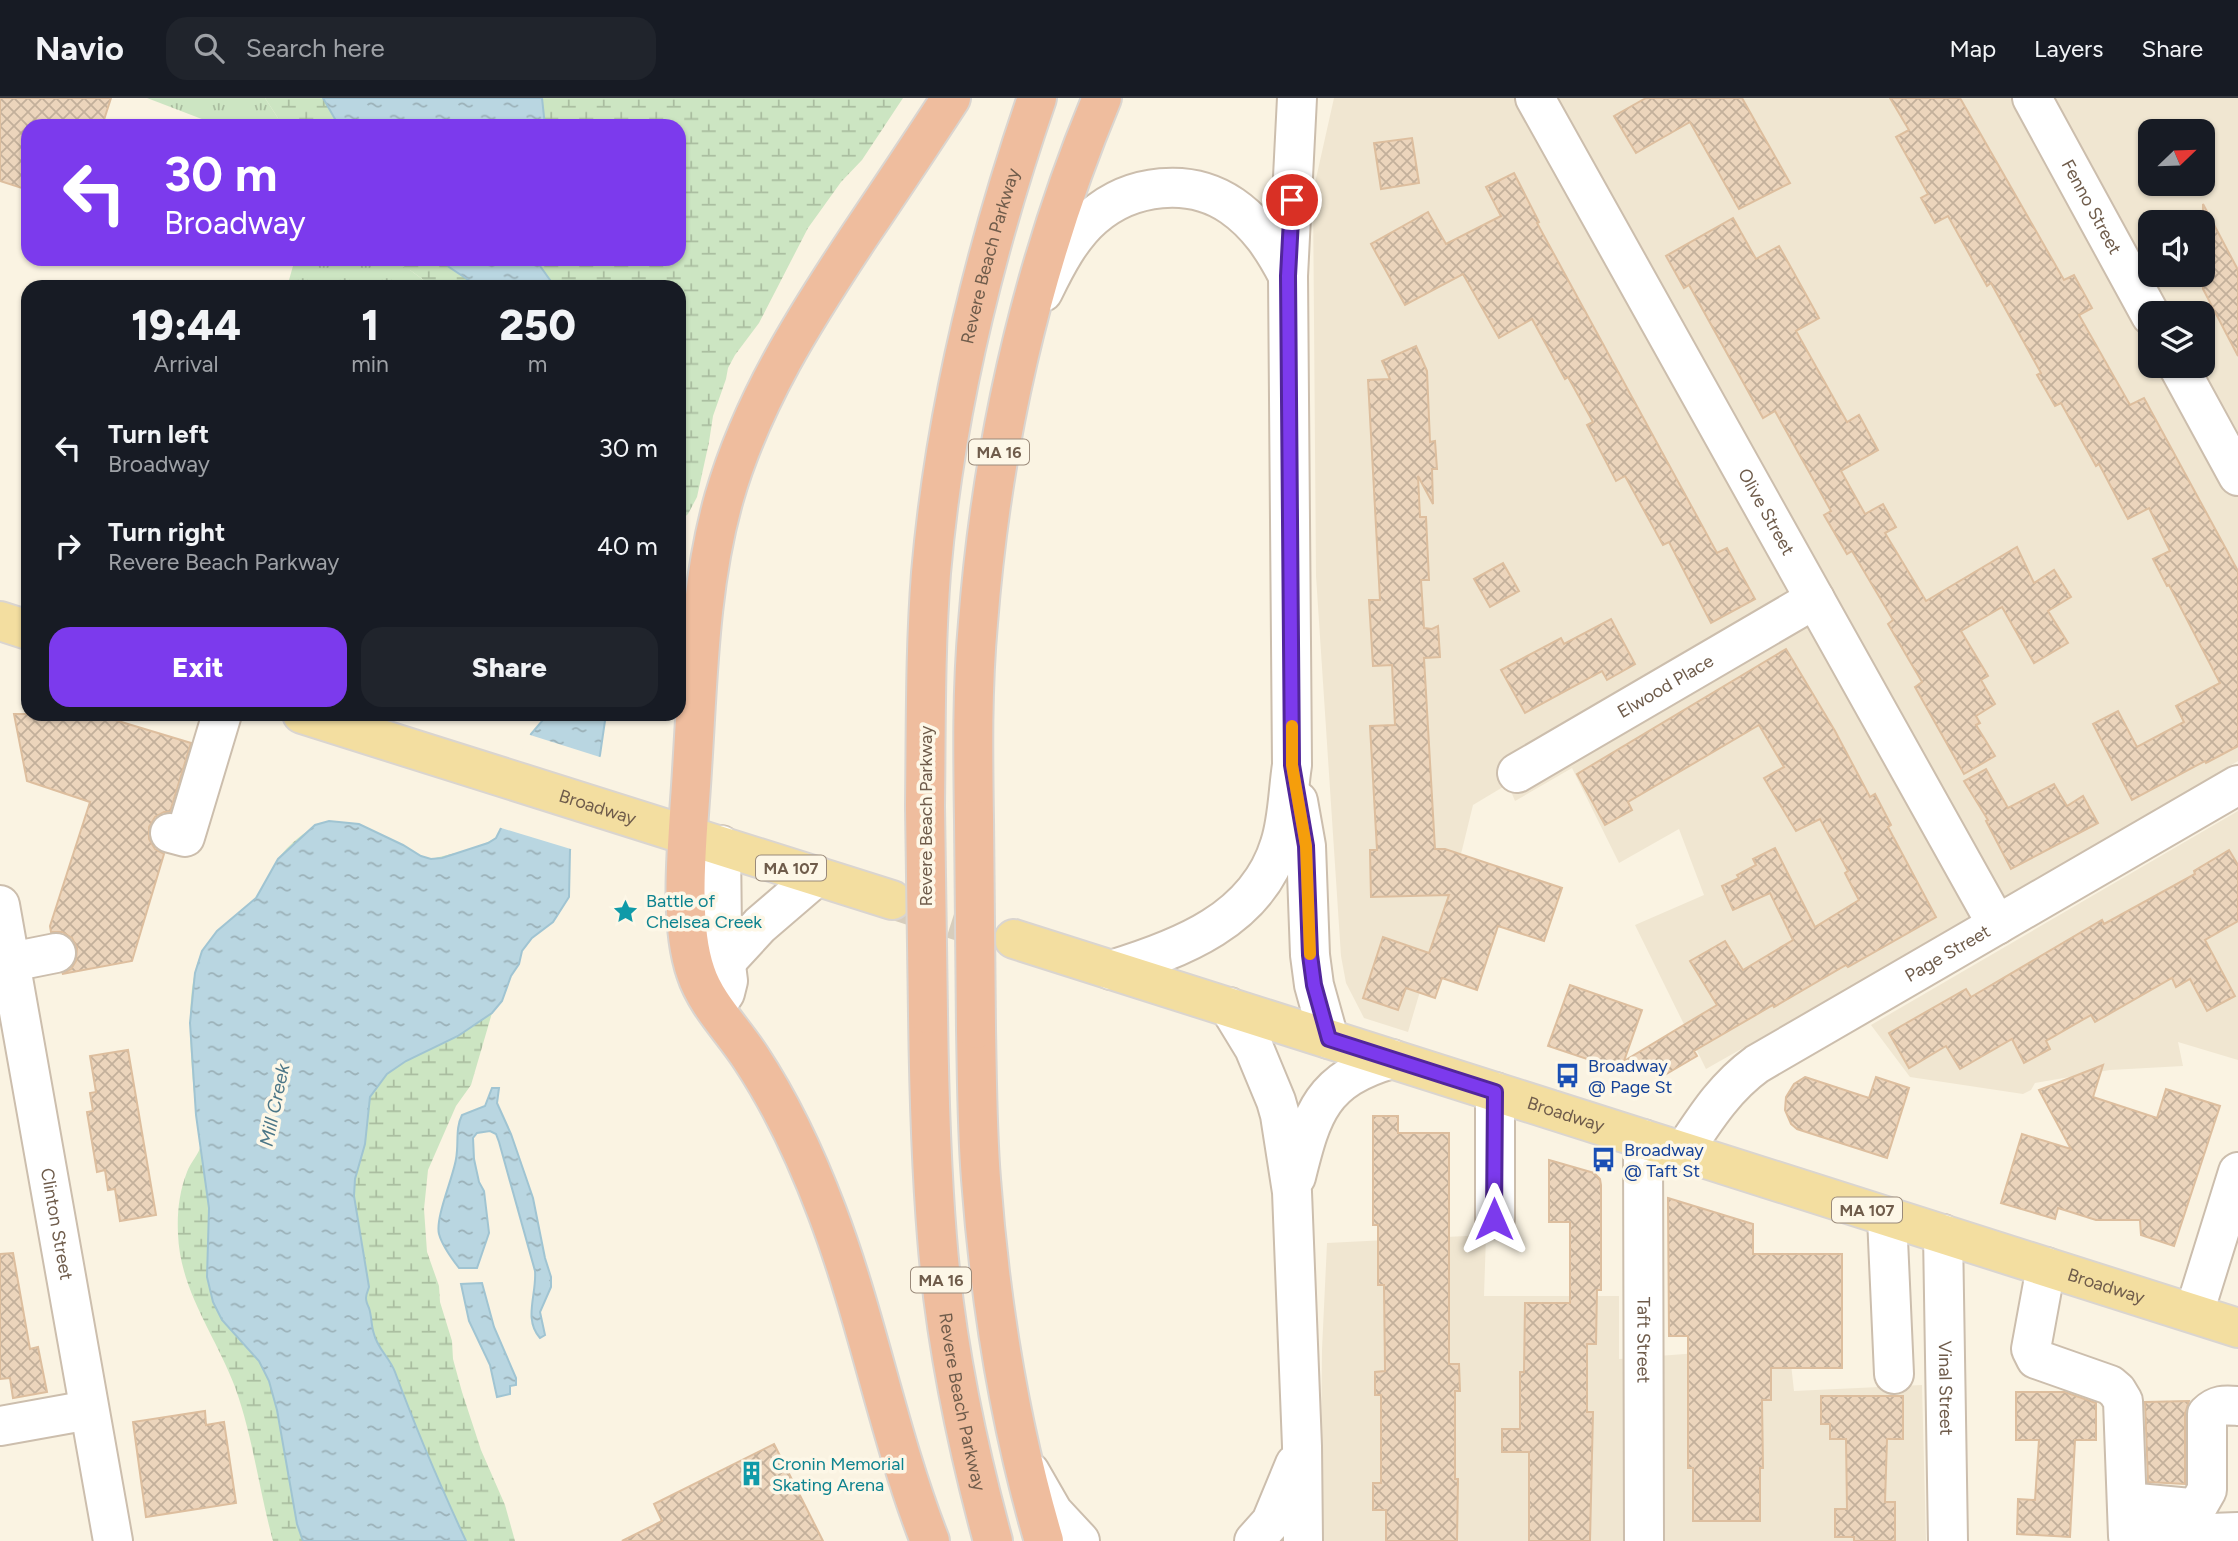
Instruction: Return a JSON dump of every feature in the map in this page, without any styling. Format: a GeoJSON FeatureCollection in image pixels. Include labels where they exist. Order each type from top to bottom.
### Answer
{"type":"FeatureCollection","features":[{"type":"Feature","properties":{"kind":"highway"},"geometry":{"type":"LineString","coordinates":[[930,1541],[903,1468],[841,1251],[825,1208],[764,1079],[703,988],[694,968],[689,937],[687,879],[705,840],[690,794],[703,605],[714,537],[725,495],[741,449],[772,379],[806,317],[951,98]]}},
{"type":"Feature","properties":{"kind":"highway","name":"Revere Beach Parkway"},"geometry":{"type":"LineString","coordinates":[[993,1541],[960,1397],[939,1266],[933,1181],[928,1014],[926,679],[929,601],[945,457],[959,377],[1004,202],[1037,98]]}},
{"type":"Feature","properties":{"kind":"highway","name":"MA 16"},"geometry":{"type":"LineString","coordinates":[[1044,1541],[1020,1448],[999,1340],[985,1232],[976,1029],[975,680],[983,569],[998,459],[1027,325],[1066,194],[1102,98]]}},
{"type":"Feature","properties":{"kind":"main road"},"geometry":{"type":"LineString","coordinates":[[0,621],[21,628]]}},
{"type":"Feature","properties":{"kind":"main road","name":"Broadway"},"geometry":{"type":"LineString","coordinates":[[324,721],[892,900]]}},
{"type":"Feature","properties":{"kind":"main road","name":"Broadway"},"geometry":{"type":"LineString","coordinates":[[1014,939],[2238,1328]]}},
{"type":"Feature","properties":{"kind":"street"},"geometry":{"type":"LineString","coordinates":[[1111,970],[1150,958],[1198,936],[1235,913],[1253,895],[1270,871],[1281,842],[1292,765],[1288,276],[1297,98]]}},
{"type":"Feature","properties":{"kind":"street","name":"Olive Street"},"geometry":{"type":"LineString","coordinates":[[1535,98],[1997,925]]}},
{"type":"Feature","properties":{"kind":"street","name":"Fenno Street"},"geometry":{"type":"LineString","coordinates":[[2032,98],[2143,301]]}},
{"type":"Feature","properties":{"kind":"street"},"geometry":{"type":"LineString","coordinates":[[1027,325],[1059,261],[1086,224],[1112,204],[1152,189],[1193,190],[1233,206],[1266,238],[1288,276]]}},
{"type":"Feature","properties":{"kind":"street"},"geometry":{"type":"LineString","coordinates":[[2185,378],[2238,476]]}},
{"type":"Feature","properties":{"kind":"street","name":"Elwood Place"},"geometry":{"type":"LineString","coordinates":[[1517,773],[1815,599]]}},
{"type":"Feature","properties":{"kind":"street"},"geometry":{"type":"LineString","coordinates":[[170,833],[185,837],[220,721]]}},
{"type":"Feature","properties":{"kind":"street"},"geometry":{"type":"LineString","coordinates":[[1292,765],[1306,846],[1310,955],[1314,985],[1329,1039]]}},
{"type":"Feature","properties":{"kind":"street","name":"Page Street"},"geometry":{"type":"LineString","coordinates":[[1682,1152],[1723,1095],[1747,1071],[2238,785]]}},
{"type":"Feature","properties":{"kind":"street"},"geometry":{"type":"LineString","coordinates":[[705,840],[722,921],[727,988],[715,1007]]}},
{"type":"Feature","properties":{"kind":"street"},"geometry":{"type":"LineString","coordinates":[[725,963],[760,925],[817,876]]}},
{"type":"Feature","properties":{"kind":"street","name":"Clinton Street"},"geometry":{"type":"LineString","coordinates":[[0,905],[113,1541]]}},
{"type":"Feature","properties":{"kind":"street"},"geometry":{"type":"LineString","coordinates":[[10,956],[55,953]]}},
{"type":"Feature","properties":{"kind":"street"},"geometry":{"type":"LineString","coordinates":[[1229,1007],[1254,1048],[1274,1095],[1280,1115],[1292,1192],[1303,1541]]}},
{"type":"Feature","properties":{"kind":"street"},"geometry":{"type":"LineString","coordinates":[[1292,1192],[1305,1138],[1322,1103],[1346,1079],[1370,1066],[1392,1059]]}},
{"type":"Feature","properties":{"kind":"street"},"geometry":{"type":"LineString","coordinates":[[1494,1219],[1495,1092]]}},
{"type":"Feature","properties":{"kind":"street","name":"Taft Street"},"geometry":{"type":"LineString","coordinates":[[1643,1139],[1644,1541]]}},
{"type":"Feature","properties":{"kind":"street"},"geometry":{"type":"LineString","coordinates":[[2193,1314],[2238,1172]]}},
{"type":"Feature","properties":{"kind":"street"},"geometry":{"type":"LineString","coordinates":[[1887,1217],[1894,1374]]}},
{"type":"Feature","properties":{"kind":"street","name":"Vinal Street"},"geometry":{"type":"LineString","coordinates":[[1942,1234],[1948,1541]]}},
{"type":"Feature","properties":{"kind":"street"},"geometry":{"type":"LineString","coordinates":[[2046,1267],[2031,1349],[2036,1359],[2110,1385],[2123,1401],[2128,1519]]}},
{"type":"Feature","properties":{"kind":"street"},"geometry":{"type":"LineString","coordinates":[[2128,1519],[2199,1504],[2207,1490],[2207,1414],[2214,1407],[2238,1406]]}},
{"type":"Feature","properties":{"kind":"street"},"geometry":{"type":"LineString","coordinates":[[0,1426],[89,1410]]}},
{"type":"Feature","properties":{"kind":"street"},"geometry":{"type":"LineString","coordinates":[[1254,1541],[1276,1512],[1302,1446]]}},
{"type":"Feature","properties":{"kind":"street"},"geometry":{"type":"LineString","coordinates":[[1020,1448],[1044,1499],[1080,1541]]}},
{"type":"Feature","properties":{"kind":"street"},"geometry":{"type":"LineString","coordinates":[[2128,1519],[2238,1532]]}},
{"type":"Feature","properties":{"kind":"shaded area"},"geometry":{"type":"Polygon","coordinates":[[[1334,98],[2238,98],[2238,761],[1961,924],[1706,1069],[1635,925],[1704,895],[1679,829],[1619,863],[1572,768],[1515,801],[1508,784],[1473,805],[1408,1032],[1364,1018],[1346,983],[1341,956],[1316,576],[1313,192],[1334,98]]]}},
{"type":"Feature","properties":{"kind":"shaded area"},"geometry":{"type":"Polygon","coordinates":[[[2238,811],[2238,1060],[2178,1042],[2183,1066],[2110,1070],[2035,1083],[2031,1090],[2023,1094],[1910,1077],[1871,1025],[2238,811]]]}},
{"type":"Feature","properties":{"kind":"shaded area"},"geometry":{"type":"Polygon","coordinates":[[[1486,1235],[1484,1296],[1619,1296],[1619,1359],[1789,1346],[1794,1391],[1922,1385],[1926,1541],[1320,1541],[1322,1350],[1327,1243],[1486,1235]]]}},
{"type":"Feature","properties":{"kind":"green space"},"geometry":{"type":"Polygon","coordinates":[[[147,98],[265,98],[278,119],[202,119],[147,98]]]}},
{"type":"Feature","properties":{"kind":"green space"},"geometry":{"type":"Polygon","coordinates":[[[265,98],[344,98],[358,119],[278,119],[265,98]]]}},
{"type":"Feature","properties":{"kind":"green space"},"geometry":{"type":"Polygon","coordinates":[[[436,98],[903,98],[862,160],[841,182],[808,228],[759,323],[728,368],[713,416],[697,497],[686,516],[686,280],[550,280],[540,266],[686,266],[686,119],[426,119],[436,98]]]}},
{"type":"Feature","properties":{"kind":"green space"},"geometry":{"type":"Polygon","coordinates":[[[293,266],[400,266],[424,280],[289,280],[293,266]]]}},
{"type":"Feature","properties":{"kind":"green space"},"geometry":{"type":"Polygon","coordinates":[[[351,266],[470,266],[480,280],[424,280],[410,270],[351,266]]]}},
{"type":"Feature","properties":{"kind":"green space"},"geometry":{"type":"Polygon","coordinates":[[[329,821],[359,824],[431,859],[476,848],[496,838],[328,975],[378,1541],[273,1541],[235,1387],[192,1294],[180,1255],[180,1195],[187,1172],[201,1144],[192,1075],[192,985],[208,942],[255,899],[276,862],[287,849],[307,832],[329,821]]]}},
{"type":"Feature","properties":{"kind":"green space"},"geometry":{"type":"Polygon","coordinates":[[[553,922],[532,938],[522,951],[502,1001],[492,1013],[471,1085],[456,1106],[428,1170],[424,1209],[427,1252],[439,1286],[440,1302],[452,1341],[453,1359],[462,1392],[481,1450],[505,1505],[515,1541],[432,1541],[382,1444],[303,1065],[553,922]]]}},
{"type":"Feature","properties":{"kind":"water"},"geometry":{"type":"Polygon","coordinates":[[[323,98],[542,98],[544,119],[335,119],[323,98]]]}},
{"type":"Feature","properties":{"kind":"water"},"geometry":{"type":"Polygon","coordinates":[[[540,266],[550,280],[468,280],[449,267],[540,266]]]}},
{"type":"Feature","properties":{"kind":"water","name":"Mill Creek"},"geometry":{"type":"Polygon","coordinates":[[[542,721],[605,721],[600,755],[570,850],[569,897],[553,922],[532,938],[522,951],[502,1001],[492,1013],[458,1036],[406,1061],[387,1074],[370,1097],[365,1144],[355,1179],[354,1196],[369,1287],[366,1301],[373,1331],[393,1367],[466,1541],[303,1541],[297,1524],[277,1410],[269,1381],[259,1361],[222,1320],[213,1302],[207,1277],[209,1208],[196,1115],[190,1023],[195,973],[202,951],[217,931],[256,898],[278,859],[315,825],[329,821],[359,824],[431,859],[442,858],[496,838],[531,734],[542,721]]]}},
{"type":"Feature","properties":{"kind":"water"},"geometry":{"type":"Polygon","coordinates":[[[492,1088],[499,1088],[497,1103],[511,1134],[533,1198],[551,1277],[551,1287],[540,1312],[545,1335],[540,1338],[535,1331],[531,1315],[535,1271],[496,1134],[490,1131],[477,1133],[473,1138],[474,1159],[484,1191],[489,1233],[477,1268],[459,1268],[439,1234],[440,1218],[456,1159],[460,1120],[462,1115],[485,1106],[492,1088]]]}},
{"type":"Feature","properties":{"kind":"water"},"geometry":{"type":"Polygon","coordinates":[[[482,1283],[494,1327],[516,1378],[516,1385],[510,1386],[510,1394],[497,1397],[490,1365],[469,1321],[461,1284],[482,1283]]]}},
{"type":"Feature","properties":{"kind":"pier"},"geometry":{"type":"Polygon","coordinates":[[[527,734],[603,758],[574,850],[498,827],[527,734]]]}},
{"type":"Feature","properties":{"kind":"building"},"geometry":{"type":"Polygon","coordinates":[[[0,98],[111,98],[104,119],[21,119],[21,188],[0,181],[0,98]]]}},
{"type":"Feature","properties":{"kind":"building"},"geometry":{"type":"Polygon","coordinates":[[[1646,98],[1742,98],[1790,183],[1739,209],[1690,122],[1636,153],[1614,116],[1646,98]]]}},
{"type":"Feature","properties":{"kind":"building"},"geometry":{"type":"Polygon","coordinates":[[[1890,98],[1960,98],[2064,280],[2074,275],[2092,308],[2079,315],[2130,405],[2144,398],[2238,571],[2238,746],[2132,800],[2093,724],[2118,711],[2137,747],[2184,722],[2176,706],[2220,683],[2153,559],[2170,551],[2149,508],[2128,519],[2099,464],[2096,466],[2061,403],[2055,406],[2037,375],[2041,373],[1991,283],[1987,286],[1948,216],[1935,223],[1921,198],[1928,194],[1896,137],[1909,130],[1890,98]]]}},
{"type":"Feature","properties":{"kind":"building"},"geometry":{"type":"Polygon","coordinates":[[[1412,138],[1419,183],[1381,189],[1374,143],[1412,138]]]}},
{"type":"Feature","properties":{"kind":"building"},"geometry":{"type":"Polygon","coordinates":[[[1514,173],[1539,222],[1537,223],[1717,553],[1727,548],[1755,599],[1711,623],[1669,542],[1663,545],[1625,476],[1616,481],[1587,425],[1593,422],[1568,377],[1565,379],[1532,319],[1499,338],[1463,274],[1405,305],[1371,244],[1428,212],[1446,244],[1501,216],[1486,187],[1514,173]]]}},
{"type":"Feature","properties":{"kind":"building"},"geometry":{"type":"Polygon","coordinates":[[[1733,218],[1756,259],[1779,246],[1819,318],[1796,331],[1847,422],[1859,415],[1878,450],[1841,471],[1865,514],[1883,504],[1896,527],[1885,533],[1926,601],[2017,547],[2034,583],[2054,570],[2071,597],[2048,611],[2068,643],[2034,663],[2002,607],[1961,631],[1988,676],[1981,680],[1995,704],[1976,716],[1980,723],[1976,725],[1995,756],[1964,774],[1915,687],[1922,682],[1888,624],[1893,620],[1852,551],[1847,554],[1824,515],[1831,511],[1775,411],[1763,418],[1689,285],[1684,288],[1666,256],[1733,218]]]}},
{"type":"Feature","properties":{"kind":"building"},"geometry":{"type":"Polygon","coordinates":[[[2215,227],[2238,270],[2238,356],[2215,312],[2215,301],[2209,301],[2203,289],[2215,287],[2215,227]]]}},
{"type":"Feature","properties":{"kind":"building"},"geometry":{"type":"Polygon","coordinates":[[[1416,346],[1427,371],[1430,442],[1435,441],[1437,469],[1432,469],[1433,504],[1418,476],[1420,517],[1426,517],[1429,580],[1421,580],[1424,628],[1432,629],[1438,626],[1440,657],[1424,658],[1435,849],[1445,849],[1562,888],[1544,941],[1498,926],[1477,990],[1442,978],[1435,998],[1406,988],[1398,1010],[1363,998],[1383,937],[1429,953],[1449,895],[1371,897],[1370,850],[1377,850],[1370,726],[1395,725],[1392,665],[1373,666],[1369,600],[1380,600],[1368,380],[1390,379],[1382,361],[1416,346]]]}},
{"type":"Feature","properties":{"kind":"building"},"geometry":{"type":"Polygon","coordinates":[[[1503,563],[1519,591],[1490,607],[1474,579],[1503,563]]]}},
{"type":"Feature","properties":{"kind":"building"},"geometry":{"type":"Polygon","coordinates":[[[1611,619],[1635,664],[1607,680],[1602,671],[1525,713],[1501,670],[1561,638],[1564,644],[1611,619]]]}},
{"type":"Feature","properties":{"kind":"building"},"geometry":{"type":"Polygon","coordinates":[[[1786,649],[1835,731],[1870,797],[1875,794],[1891,825],[1888,827],[1936,917],[1694,1051],[1697,1056],[1663,1076],[1623,1062],[1620,1070],[1548,1046],[1570,985],[1642,1010],[1624,1061],[1717,1005],[1690,961],[1725,941],[1743,970],[1793,940],[1770,893],[1733,910],[1722,886],[1739,878],[1737,875],[1756,865],[1753,859],[1775,848],[1815,927],[1859,900],[1845,873],[1848,871],[1820,819],[1796,831],[1764,778],[1784,767],[1759,725],[1628,802],[1632,810],[1605,825],[1577,774],[1786,649]]]}},
{"type":"Feature","properties":{"kind":"building"},"geometry":{"type":"Polygon","coordinates":[[[14,714],[21,714],[21,721],[118,721],[191,743],[170,812],[155,817],[149,827],[149,839],[155,849],[164,854],[132,961],[62,974],[71,969],[76,961],[77,948],[72,938],[62,932],[51,932],[50,926],[90,802],[27,781],[14,714]]]}},
{"type":"Feature","properties":{"kind":"building"},"geometry":{"type":"Polygon","coordinates":[[[1986,769],[2008,808],[2054,784],[2067,806],[2083,796],[2098,823],[2011,869],[1986,821],[1988,820],[1964,781],[1986,769]]]}},
{"type":"Feature","properties":{"kind":"building"},"geometry":{"type":"Polygon","coordinates":[[[2229,850],[2238,865],[2238,921],[2205,940],[2235,996],[2207,1011],[2190,979],[2176,987],[2172,978],[2095,1022],[2091,1015],[2046,1041],[2050,1049],[2024,1063],[2012,1039],[1960,1069],[1946,1046],[1909,1068],[1889,1033],[1966,989],[1971,997],[2102,920],[2104,924],[2195,874],[2194,871],[2229,850]]]}},
{"type":"Feature","properties":{"kind":"building"},"geometry":{"type":"Polygon","coordinates":[[[128,1050],[156,1215],[120,1221],[115,1189],[108,1190],[105,1170],[97,1172],[87,1112],[93,1111],[90,1093],[96,1092],[90,1056],[128,1050]]]}},
{"type":"Feature","properties":{"kind":"building"},"geometry":{"type":"Polygon","coordinates":[[[2103,1065],[2093,1097],[2157,1118],[2166,1089],[2220,1106],[2174,1246],[2141,1235],[2140,1220],[2096,1220],[2058,1208],[2055,1219],[2001,1203],[2022,1134],[2071,1149],[2039,1090],[2103,1065]]]}},
{"type":"Feature","properties":{"kind":"building"},"geometry":{"type":"Polygon","coordinates":[[[1805,1077],[1869,1098],[1876,1077],[1909,1088],[1887,1158],[1797,1129],[1791,1124],[1785,1110],[1786,1097],[1794,1084],[1805,1077]]]}},
{"type":"Feature","properties":{"kind":"building"},"geometry":{"type":"Polygon","coordinates":[[[1373,1116],[1398,1116],[1398,1133],[1449,1133],[1449,1364],[1459,1364],[1460,1391],[1455,1391],[1457,1541],[1386,1541],[1386,1510],[1373,1510],[1373,1483],[1381,1483],[1381,1395],[1375,1395],[1375,1372],[1385,1371],[1384,1285],[1378,1285],[1378,1225],[1373,1225],[1373,1116]]]}},
{"type":"Feature","properties":{"kind":"building"},"geometry":{"type":"Polygon","coordinates":[[[1549,1160],[1594,1173],[1600,1179],[1601,1185],[1601,1290],[1597,1290],[1596,1344],[1587,1344],[1587,1412],[1593,1412],[1590,1541],[1529,1541],[1529,1452],[1502,1452],[1502,1429],[1520,1429],[1520,1372],[1524,1372],[1525,1303],[1570,1303],[1570,1222],[1549,1222],[1549,1160]]]}},
{"type":"Feature","properties":{"kind":"building"},"geometry":{"type":"Polygon","coordinates":[[[1668,1198],[1753,1224],[1753,1254],[1842,1254],[1842,1368],[1771,1368],[1771,1400],[1762,1400],[1763,1468],[1760,1468],[1760,1521],[1693,1521],[1693,1468],[1688,1468],[1688,1336],[1669,1336],[1668,1198]]]}},
{"type":"Feature","properties":{"kind":"building"},"geometry":{"type":"Polygon","coordinates":[[[13,1253],[30,1349],[38,1347],[47,1392],[13,1398],[10,1378],[0,1379],[0,1254],[13,1253]]]}},
{"type":"Feature","properties":{"kind":"building"},"geometry":{"type":"Polygon","coordinates":[[[2016,1392],[2065,1392],[2096,1403],[2096,1440],[2075,1440],[2070,1537],[2017,1534],[2018,1499],[2035,1500],[2039,1440],[2016,1440],[2016,1392]]]}},
{"type":"Feature","properties":{"kind":"building"},"geometry":{"type":"Polygon","coordinates":[[[1821,1396],[1903,1396],[1903,1439],[1887,1439],[1885,1502],[1895,1502],[1895,1541],[1854,1541],[1854,1537],[1835,1537],[1835,1509],[1847,1509],[1846,1439],[1830,1439],[1830,1424],[1821,1424],[1821,1396]]]}},
{"type":"Feature","properties":{"kind":"building"},"geometry":{"type":"Polygon","coordinates":[[[2189,1401],[2185,1414],[2185,1484],[2148,1482],[2145,1402],[2189,1401]]]}},
{"type":"Feature","properties":{"kind":"building"},"geometry":{"type":"Polygon","coordinates":[[[205,1411],[206,1425],[224,1422],[236,1503],[146,1517],[133,1422],[205,1411]]]}},
{"type":"Feature","properties":{"kind":"building","name":"Cronin Memorial Skating Arena"},"geometry":{"type":"Polygon","coordinates":[[[774,1444],[823,1541],[622,1541],[662,1521],[654,1504],[774,1444]]]}},
{"type":"Feature","properties":{"kind":"tunnel"},"geometry":{"type":"LineString","coordinates":[[898,902],[1014,939]]}},
{"type":"Feature","properties":{"kind":"slow traffic"},"geometry":{"type":"LineString","coordinates":[[1292,726],[1292,765],[1306,846],[1310,954]]}},
{"type":"Feature","properties":{"kind":"place","name":"Battle of Chelsea Creek"},"geometry":{"type":"Point","coordinates":[626,911]}},
{"type":"Feature","properties":{"kind":"place","name":"Broadway @ Page St"},"geometry":{"type":"Point","coordinates":[1568,1076]}},
{"type":"Feature","properties":{"kind":"place","name":"Broadway @ Taft St"},"geometry":{"type":"Point","coordinates":[1604,1160]}},
{"type":"Feature","properties":{"kind":"place","name":"Cronin Memorial Skating Arena"},"geometry":{"type":"Point","coordinates":[752,1474]}},
{"type":"Feature","properties":{"kind":"route"},"geometry":{"type":"LineString","coordinates":[[1292,200],[1288,276],[1292,765],[1306,846],[1310,955],[1314,985],[1329,1039],[1495,1092],[1494,1219]]}}]}
